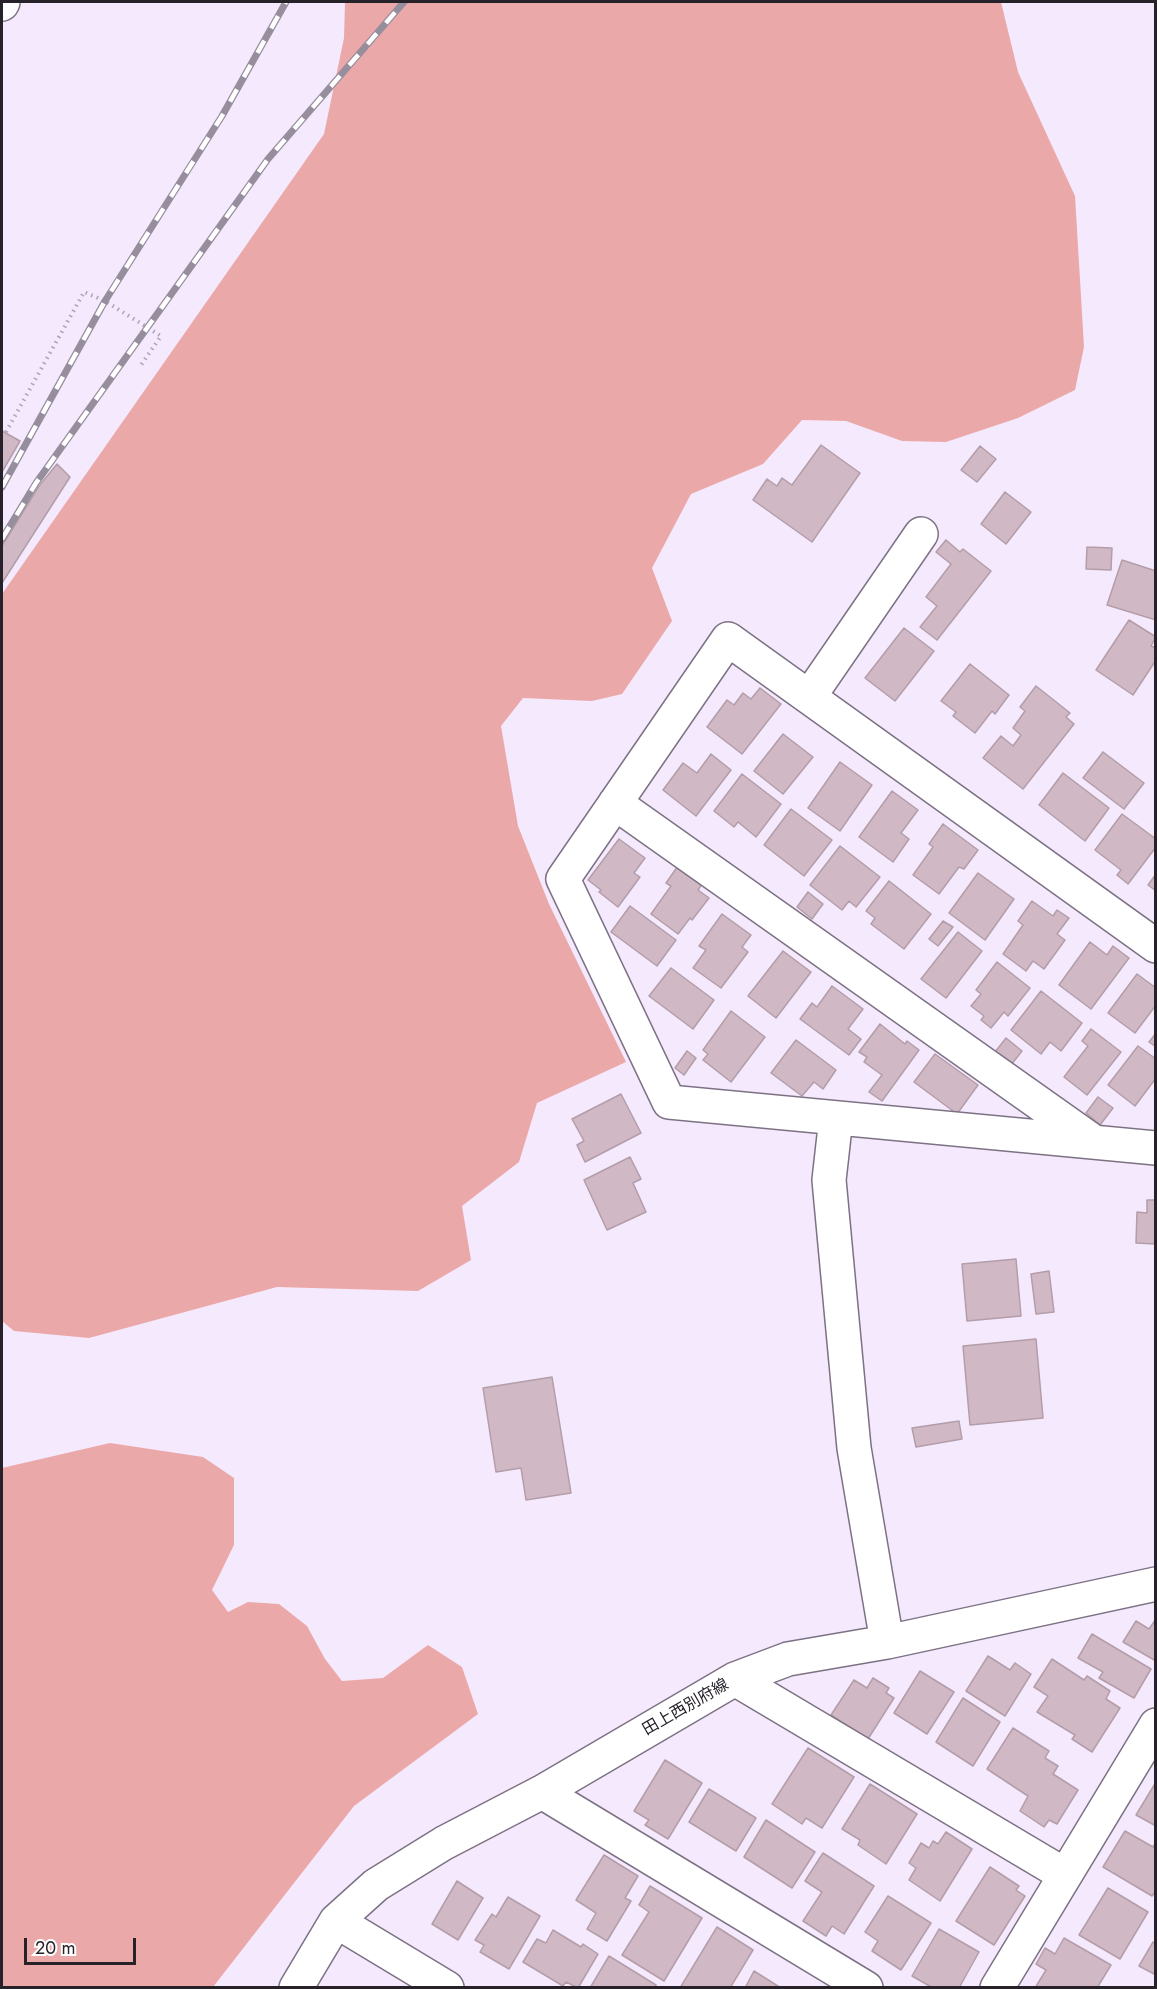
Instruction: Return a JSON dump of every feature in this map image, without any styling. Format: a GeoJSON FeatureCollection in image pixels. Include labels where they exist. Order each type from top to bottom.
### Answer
{"type":"FeatureCollection","features":[{"type":"Feature","properties":{"kind":"street"},"geometry":{"type":"LineString","coordinates":[[809,697],[921,534]]}},
{"type":"Feature","properties":{"kind":"street"},"geometry":{"type":"LineString","coordinates":[[1155,946],[728,639],[563,879],[669,1102],[1155,1148]]}},
{"type":"Feature","properties":{"kind":"street"},"geometry":{"type":"LineString","coordinates":[[615,803],[1095,1142]]}},
{"type":"Feature","properties":{"kind":"street"},"geometry":{"type":"LineString","coordinates":[[836,1118],[829,1180],[854,1448],[887,1642]]}},
{"type":"Feature","properties":{"kind":"street","name":"田上西別府線"},"geometry":{"type":"LineString","coordinates":[[296,1988],[336,1921],[376,1885],[444,1844],[542,1792],[735,1679],[788,1659],[887,1642],[1155,1584]]}},
{"type":"Feature","properties":{"kind":"street"},"geometry":{"type":"LineString","coordinates":[[735,1679],[1065,1875]]}},
{"type":"Feature","properties":{"kind":"street"},"geometry":{"type":"LineString","coordinates":[[997,1988],[1155,1725]]}},
{"type":"Feature","properties":{"kind":"street"},"geometry":{"type":"LineString","coordinates":[[542,1792],[866,1988]]}},
{"type":"Feature","properties":{"kind":"street"},"geometry":{"type":"LineString","coordinates":[[336,1921],[447,1988]]}},
{"type":"Feature","properties":{"kind":"path"},"geometry":{"type":"LineString","coordinates":[[6,432],[84,292],[105,301],[161,336],[141,365]]}},
{"type":"Feature","properties":{"kind":"shaded area"},"geometry":{"type":"Polygon","coordinates":[[[345,2],[1001,2],[1018,72],[1075,196],[1084,347],[1075,390],[1018,418],[946,442],[902,441],[846,421],[802,420],[763,464],[691,494],[652,568],[672,621],[622,694],[592,701],[523,698],[501,726],[518,826],[549,904],[626,1062],[537,1103],[519,1162],[462,1206],[471,1260],[418,1291],[277,1287],[89,1338],[14,1331],[2,1321],[2,594],[324,134],[344,38],[345,2]]]}},
{"type":"Feature","properties":{"kind":"shaded area"},"geometry":{"type":"Polygon","coordinates":[[[110,1443],[203,1457],[234,1478],[234,1545],[212,1590],[228,1612],[248,1602],[279,1604],[307,1626],[325,1659],[342,1681],[383,1678],[428,1645],[462,1667],[478,1714],[354,1806],[213,1987],[2,1987],[2,1468],[110,1443]]]}},
{"type":"Feature","properties":{"kind":"building"},"geometry":{"type":"Polygon","coordinates":[[[2,431],[20,441],[2,472],[2,431]]]}},
{"type":"Feature","properties":{"kind":"building"},"geometry":{"type":"Polygon","coordinates":[[[821,445],[860,473],[812,542],[753,500],[767,479],[777,486],[782,478],[792,485],[821,445]]]}},
{"type":"Feature","properties":{"kind":"building"},"geometry":{"type":"Polygon","coordinates":[[[980,446],[996,459],[977,482],[961,470],[980,446]]]}},
{"type":"Feature","properties":{"kind":"building"},"geometry":{"type":"Polygon","coordinates":[[[57,464],[70,477],[2,583],[2,546],[39,486],[57,464]]]}},
{"type":"Feature","properties":{"kind":"building"},"geometry":{"type":"Polygon","coordinates":[[[1005,492],[1031,512],[1006,544],[981,524],[1005,492]]]}},
{"type":"Feature","properties":{"kind":"building"},"geometry":{"type":"Polygon","coordinates":[[[946,540],[960,552],[963,549],[991,571],[937,640],[920,627],[937,606],[926,597],[951,564],[936,552],[946,540]]]}},
{"type":"Feature","properties":{"kind":"building"},"geometry":{"type":"Polygon","coordinates":[[[1087,547],[1112,548],[1111,570],[1086,569],[1087,547]]]}},
{"type":"Feature","properties":{"kind":"building"},"geometry":{"type":"Polygon","coordinates":[[[1122,560],[1156,571],[1156,620],[1107,605],[1122,560]]]}},
{"type":"Feature","properties":{"kind":"building"},"geometry":{"type":"Polygon","coordinates":[[[1129,620],[1156,637],[1151,646],[1156,648],[1156,660],[1133,695],[1096,670],[1129,620]]]}},
{"type":"Feature","properties":{"kind":"building"},"geometry":{"type":"Polygon","coordinates":[[[904,628],[934,651],[895,701],[865,678],[904,628]]]}},
{"type":"Feature","properties":{"kind":"building"},"geometry":{"type":"Polygon","coordinates":[[[970,664],[1009,695],[995,714],[992,711],[975,733],[953,716],[956,712],[941,701],[970,664]]]}},
{"type":"Feature","properties":{"kind":"building"},"geometry":{"type":"Polygon","coordinates":[[[1036,686],[1070,713],[1066,717],[1074,724],[1023,789],[983,758],[1001,736],[1013,746],[1021,735],[1013,728],[1025,711],[1020,707],[1036,686]]]}},
{"type":"Feature","properties":{"kind":"building"},"geometry":{"type":"Polygon","coordinates":[[[760,688],[781,704],[742,754],[707,727],[727,700],[734,705],[743,693],[751,699],[760,688]]]}},
{"type":"Feature","properties":{"kind":"building"},"geometry":{"type":"Polygon","coordinates":[[[783,734],[813,757],[783,794],[754,771],[783,734]]]}},
{"type":"Feature","properties":{"kind":"building"},"geometry":{"type":"Polygon","coordinates":[[[1103,752],[1144,783],[1124,809],[1083,778],[1103,752]]]}},
{"type":"Feature","properties":{"kind":"building"},"geometry":{"type":"Polygon","coordinates":[[[711,754],[731,770],[696,816],[663,790],[683,763],[697,773],[711,754]]]}},
{"type":"Feature","properties":{"kind":"building"},"geometry":{"type":"Polygon","coordinates":[[[840,762],[872,785],[840,831],[808,808],[840,762]]]}},
{"type":"Feature","properties":{"kind":"building"},"geometry":{"type":"Polygon","coordinates":[[[1063,773],[1109,808],[1085,841],[1039,805],[1063,773]]]}},
{"type":"Feature","properties":{"kind":"building"},"geometry":{"type":"Polygon","coordinates":[[[742,774],[781,804],[756,837],[738,822],[734,827],[714,811],[742,774]]]}},
{"type":"Feature","properties":{"kind":"building"},"geometry":{"type":"Polygon","coordinates":[[[892,791],[918,810],[901,833],[909,839],[893,862],[859,837],[892,791]]]}},
{"type":"Feature","properties":{"kind":"building"},"geometry":{"type":"Polygon","coordinates":[[[791,809],[832,840],[804,876],[764,845],[791,809]]]}},
{"type":"Feature","properties":{"kind":"building"},"geometry":{"type":"Polygon","coordinates":[[[1122,814],[1156,839],[1156,847],[1128,884],[1117,875],[1121,870],[1095,850],[1122,814]]]}},
{"type":"Feature","properties":{"kind":"building"},"geometry":{"type":"Polygon","coordinates":[[[943,824],[978,850],[964,869],[959,867],[939,894],[913,875],[933,847],[929,844],[943,824]]]}},
{"type":"Feature","properties":{"kind":"building"},"geometry":{"type":"Polygon","coordinates":[[[619,839],[645,858],[634,873],[640,877],[618,907],[588,880],[619,839]]]}},
{"type":"Feature","properties":{"kind":"building"},"geometry":{"type":"Polygon","coordinates":[[[840,846],[880,877],[856,907],[849,901],[842,910],[810,885],[840,846]]]}},
{"type":"Feature","properties":{"kind":"building"},"geometry":{"type":"Polygon","coordinates":[[[678,866],[702,884],[698,890],[709,898],[678,934],[651,914],[671,886],[666,883],[678,866]]]}},
{"type":"Feature","properties":{"kind":"building"},"geometry":{"type":"Polygon","coordinates":[[[978,873],[1014,899],[985,940],[949,913],[978,873]]]}},
{"type":"Feature","properties":{"kind":"building"},"geometry":{"type":"Polygon","coordinates":[[[1156,874],[1156,891],[1148,885],[1156,874]]]}},
{"type":"Feature","properties":{"kind":"building"},"geometry":{"type":"Polygon","coordinates":[[[889,881],[931,914],[904,949],[871,924],[875,918],[866,911],[889,881]]]}},
{"type":"Feature","properties":{"kind":"building"},"geometry":{"type":"Polygon","coordinates":[[[808,892],[823,904],[812,919],[797,907],[808,892]]]}},
{"type":"Feature","properties":{"kind":"building"},"geometry":{"type":"Polygon","coordinates":[[[1032,901],[1053,916],[1057,910],[1069,918],[1057,934],[1065,940],[1044,969],[1033,961],[1026,971],[1003,954],[1023,925],[1018,921],[1032,901]]]}},
{"type":"Feature","properties":{"kind":"building"},"geometry":{"type":"Polygon","coordinates":[[[630,906],[676,940],[657,966],[611,932],[630,906]]]}},
{"type":"Feature","properties":{"kind":"building"},"geometry":{"type":"Polygon","coordinates":[[[722,914],[751,935],[742,947],[748,952],[721,988],[693,968],[706,950],[699,946],[722,914]]]}},
{"type":"Feature","properties":{"kind":"building"},"geometry":{"type":"Polygon","coordinates":[[[943,921],[953,927],[938,946],[929,939],[943,921]]]}},
{"type":"Feature","properties":{"kind":"building"},"geometry":{"type":"Polygon","coordinates":[[[958,932],[982,951],[946,998],[921,979],[958,932]]]}},
{"type":"Feature","properties":{"kind":"building"},"geometry":{"type":"Polygon","coordinates":[[[1090,942],[1107,955],[1113,946],[1129,958],[1091,1009],[1059,985],[1090,942]]]}},
{"type":"Feature","properties":{"kind":"building"},"geometry":{"type":"Polygon","coordinates":[[[783,951],[811,972],[776,1018],[748,996],[783,951]]]}},
{"type":"Feature","properties":{"kind":"building"},"geometry":{"type":"Polygon","coordinates":[[[997,962],[1030,988],[1008,1016],[1004,1012],[991,1028],[981,1020],[984,1016],[971,1006],[981,994],[976,990],[997,962]]]}},
{"type":"Feature","properties":{"kind":"building"},"geometry":{"type":"Polygon","coordinates":[[[671,968],[714,1000],[693,1029],[649,996],[671,968]]]}},
{"type":"Feature","properties":{"kind":"building"},"geometry":{"type":"Polygon","coordinates":[[[1137,974],[1156,988],[1156,1005],[1135,1033],[1108,1013],[1137,974]]]}},
{"type":"Feature","properties":{"kind":"building"},"geometry":{"type":"Polygon","coordinates":[[[832,986],[863,1009],[848,1029],[861,1039],[849,1055],[800,1019],[812,1003],[817,1007],[832,986]]]}},
{"type":"Feature","properties":{"kind":"building"},"geometry":{"type":"Polygon","coordinates":[[[1041,991],[1082,1023],[1061,1051],[1050,1042],[1041,1054],[1011,1030],[1041,991]]]}},
{"type":"Feature","properties":{"kind":"building"},"geometry":{"type":"Polygon","coordinates":[[[731,1011],[765,1037],[731,1082],[703,1060],[708,1054],[703,1050],[731,1011]]]}},
{"type":"Feature","properties":{"kind":"building"},"geometry":{"type":"Polygon","coordinates":[[[880,1024],[905,1044],[907,1041],[919,1050],[882,1101],[869,1092],[882,1075],[864,1062],[867,1057],[859,1052],[880,1024]]]}},
{"type":"Feature","properties":{"kind":"building"},"geometry":{"type":"Polygon","coordinates":[[[1091,1029],[1121,1052],[1087,1095],[1064,1077],[1088,1046],[1082,1041],[1091,1029]]]}},
{"type":"Feature","properties":{"kind":"building"},"geometry":{"type":"Polygon","coordinates":[[[1156,1033],[1156,1047],[1149,1042],[1156,1033]]]}},
{"type":"Feature","properties":{"kind":"building"},"geometry":{"type":"Polygon","coordinates":[[[1006,1038],[1022,1051],[1011,1065],[995,1052],[1006,1038]]]}},
{"type":"Feature","properties":{"kind":"building"},"geometry":{"type":"Polygon","coordinates":[[[796,1040],[836,1070],[823,1089],[814,1082],[802,1096],[771,1073],[796,1040]]]}},
{"type":"Feature","properties":{"kind":"building"},"geometry":{"type":"Polygon","coordinates":[[[1138,1046],[1156,1059],[1156,1078],[1135,1106],[1108,1085],[1138,1046]]]}},
{"type":"Feature","properties":{"kind":"building"},"geometry":{"type":"Polygon","coordinates":[[[687,1051],[696,1058],[684,1075],[675,1068],[687,1051]]]}},
{"type":"Feature","properties":{"kind":"building"},"geometry":{"type":"Polygon","coordinates":[[[935,1054],[978,1085],[957,1114],[914,1082],[935,1054]]]}},
{"type":"Feature","properties":{"kind":"building"},"geometry":{"type":"Polygon","coordinates":[[[621,1094],[641,1133],[585,1162],[577,1145],[584,1141],[572,1119],[621,1094]]]}},
{"type":"Feature","properties":{"kind":"building"},"geometry":{"type":"Polygon","coordinates":[[[1098,1097],[1113,1108],[1100,1125],[1086,1113],[1098,1097]]]}},
{"type":"Feature","properties":{"kind":"building"},"geometry":{"type":"Polygon","coordinates":[[[630,1157],[641,1179],[633,1183],[646,1212],[607,1230],[584,1180],[630,1157]]]}},
{"type":"Feature","properties":{"kind":"building"},"geometry":{"type":"Polygon","coordinates":[[[1147,1200],[1156,1200],[1156,1244],[1136,1243],[1137,1212],[1147,1213],[1147,1200]]]}},
{"type":"Feature","properties":{"kind":"building"},"geometry":{"type":"Polygon","coordinates":[[[1016,1259],[1021,1316],[967,1321],[962,1264],[1016,1259]]]}},
{"type":"Feature","properties":{"kind":"building"},"geometry":{"type":"Polygon","coordinates":[[[1049,1271],[1054,1312],[1036,1314],[1031,1274],[1049,1271]]]}},
{"type":"Feature","properties":{"kind":"building"},"geometry":{"type":"Polygon","coordinates":[[[1036,1339],[1043,1418],[970,1425],[963,1346],[1036,1339]]]}},
{"type":"Feature","properties":{"kind":"building"},"geometry":{"type":"Polygon","coordinates":[[[552,1377],[571,1493],[526,1500],[521,1468],[496,1472],[483,1388],[552,1377]]]}},
{"type":"Feature","properties":{"kind":"building"},"geometry":{"type":"Polygon","coordinates":[[[959,1421],[962,1439],[916,1447],[912,1428],[959,1421]]]}},
{"type":"Feature","properties":{"kind":"building"},"geometry":{"type":"Polygon","coordinates":[[[1156,1619],[1156,1661],[1123,1642],[1136,1621],[1149,1629],[1156,1619]]]}},
{"type":"Feature","properties":{"kind":"building"},"geometry":{"type":"Polygon","coordinates":[[[1092,1634],[1151,1669],[1134,1698],[1099,1678],[1103,1672],[1078,1658],[1092,1634]]]}},
{"type":"Feature","properties":{"kind":"building"},"geometry":{"type":"Polygon","coordinates":[[[988,1656],[1010,1670],[1015,1663],[1031,1674],[1005,1716],[966,1691],[988,1656]]]}},
{"type":"Feature","properties":{"kind":"building"},"geometry":{"type":"Polygon","coordinates":[[[1052,1659],[1084,1680],[1087,1676],[1110,1691],[1106,1699],[1120,1708],[1092,1752],[1072,1739],[1075,1735],[1037,1712],[1048,1696],[1034,1687],[1052,1659]]]}},
{"type":"Feature","properties":{"kind":"building"},"geometry":{"type":"Polygon","coordinates":[[[920,1671],[954,1692],[927,1734],[894,1713],[920,1671]]]}},
{"type":"Feature","properties":{"kind":"building"},"geometry":{"type":"Polygon","coordinates":[[[873,1678],[889,1688],[886,1693],[894,1698],[868,1739],[831,1715],[854,1680],[867,1688],[873,1678]]]}},
{"type":"Feature","properties":{"kind":"building"},"geometry":{"type":"Polygon","coordinates":[[[963,1698],[1000,1722],[973,1766],[936,1742],[963,1698]]]}},
{"type":"Feature","properties":{"kind":"building"},"geometry":{"type":"Polygon","coordinates":[[[1013,1728],[1049,1751],[1045,1758],[1058,1766],[1053,1774],[1078,1790],[1057,1824],[1049,1820],[1044,1827],[1020,1811],[1028,1796],[987,1769],[1013,1728]]]}},
{"type":"Feature","properties":{"kind":"building"},"geometry":{"type":"Polygon","coordinates":[[[808,1748],[854,1777],[822,1828],[806,1818],[802,1824],[772,1804],[808,1748]]]}},
{"type":"Feature","properties":{"kind":"building"},"geometry":{"type":"Polygon","coordinates":[[[665,1760],[702,1783],[668,1839],[645,1825],[649,1820],[634,1811],[665,1760]]]}},
{"type":"Feature","properties":{"kind":"building"},"geometry":{"type":"Polygon","coordinates":[[[1156,1782],[1156,1826],[1136,1815],[1156,1782]]]}},
{"type":"Feature","properties":{"kind":"building"},"geometry":{"type":"Polygon","coordinates":[[[870,1784],[917,1814],[886,1864],[858,1845],[860,1840],[842,1829],[870,1784]]]}},
{"type":"Feature","properties":{"kind":"building"},"geometry":{"type":"Polygon","coordinates":[[[709,1789],[756,1818],[736,1851],[689,1822],[709,1789]]]}},
{"type":"Feature","properties":{"kind":"building"},"geometry":{"type":"Polygon","coordinates":[[[766,1820],[815,1852],[792,1888],[744,1857],[766,1820]]]}},
{"type":"Feature","properties":{"kind":"building"},"geometry":{"type":"Polygon","coordinates":[[[1125,1831],[1153,1847],[1156,1842],[1156,1891],[1152,1896],[1103,1867],[1125,1831]]]}},
{"type":"Feature","properties":{"kind":"building"},"geometry":{"type":"Polygon","coordinates":[[[946,1832],[972,1849],[940,1901],[909,1880],[916,1868],[909,1863],[921,1843],[929,1848],[933,1841],[938,1844],[946,1832]]]}},
{"type":"Feature","properties":{"kind":"building"},"geometry":{"type":"Polygon","coordinates":[[[823,1853],[874,1886],[844,1934],[832,1926],[826,1936],[803,1921],[822,1892],[805,1881],[823,1853]]]}},
{"type":"Feature","properties":{"kind":"building"},"geometry":{"type":"Polygon","coordinates":[[[604,1855],[638,1876],[625,1898],[631,1901],[607,1941],[587,1929],[596,1913],[576,1900],[604,1855]]]}},
{"type":"Feature","properties":{"kind":"building"},"geometry":{"type":"Polygon","coordinates":[[[990,1867],[1019,1886],[1016,1890],[1025,1896],[994,1945],[956,1921],[990,1867]]]}},
{"type":"Feature","properties":{"kind":"building"},"geometry":{"type":"Polygon","coordinates":[[[457,1881],[483,1898],[458,1940],[432,1924],[457,1881]]]}},
{"type":"Feature","properties":{"kind":"building"},"geometry":{"type":"Polygon","coordinates":[[[650,1886],[702,1918],[664,1981],[622,1955],[649,1912],[639,1905],[650,1886]]]}},
{"type":"Feature","properties":{"kind":"building"},"geometry":{"type":"Polygon","coordinates":[[[1108,1888],[1148,1912],[1120,1959],[1079,1935],[1108,1888]]]}},
{"type":"Feature","properties":{"kind":"building"},"geometry":{"type":"Polygon","coordinates":[[[888,1896],[931,1923],[901,1970],[872,1951],[878,1941],[865,1932],[888,1896]]]}},
{"type":"Feature","properties":{"kind":"building"},"geometry":{"type":"Polygon","coordinates":[[[508,1897],[540,1916],[509,1969],[480,1952],[484,1945],[475,1940],[492,1914],[496,1917],[508,1897]]]}},
{"type":"Feature","properties":{"kind":"building"},"geometry":{"type":"Polygon","coordinates":[[[717,1927],[753,1950],[730,1988],[680,1988],[717,1927]]]}},
{"type":"Feature","properties":{"kind":"building"},"geometry":{"type":"Polygon","coordinates":[[[939,1929],[979,1952],[959,1988],[933,1988],[912,1976],[939,1929]]]}},
{"type":"Feature","properties":{"kind":"building"},"geometry":{"type":"Polygon","coordinates":[[[553,1930],[581,1947],[583,1944],[598,1954],[578,1988],[566,1982],[563,1986],[523,1962],[537,1939],[546,1943],[553,1930]]]}},
{"type":"Feature","properties":{"kind":"building"},"geometry":{"type":"Polygon","coordinates":[[[1064,1938],[1111,1965],[1097,1988],[1035,1988],[1046,1970],[1036,1964],[1045,1948],[1055,1954],[1064,1938]]]}},
{"type":"Feature","properties":{"kind":"building"},"geometry":{"type":"Polygon","coordinates":[[[1153,1942],[1156,1944],[1156,1975],[1139,1966],[1153,1942]]]}},
{"type":"Feature","properties":{"kind":"building"},"geometry":{"type":"Polygon","coordinates":[[[609,1956],[656,1985],[655,1988],[590,1988],[609,1956]]]}},
{"type":"Feature","properties":{"kind":"building"},"geometry":{"type":"Polygon","coordinates":[[[754,1971],[781,1988],[745,1988],[754,1971]]]}},
{"type":"Feature","properties":{"kind":"railway"},"geometry":{"type":"LineString","coordinates":[[2,487],[105,301],[222,116],[286,2]]}},
{"type":"Feature","properties":{"kind":"railway"},"geometry":{"type":"LineString","coordinates":[[2,539],[36,483],[268,159],[404,2]]}}]}
